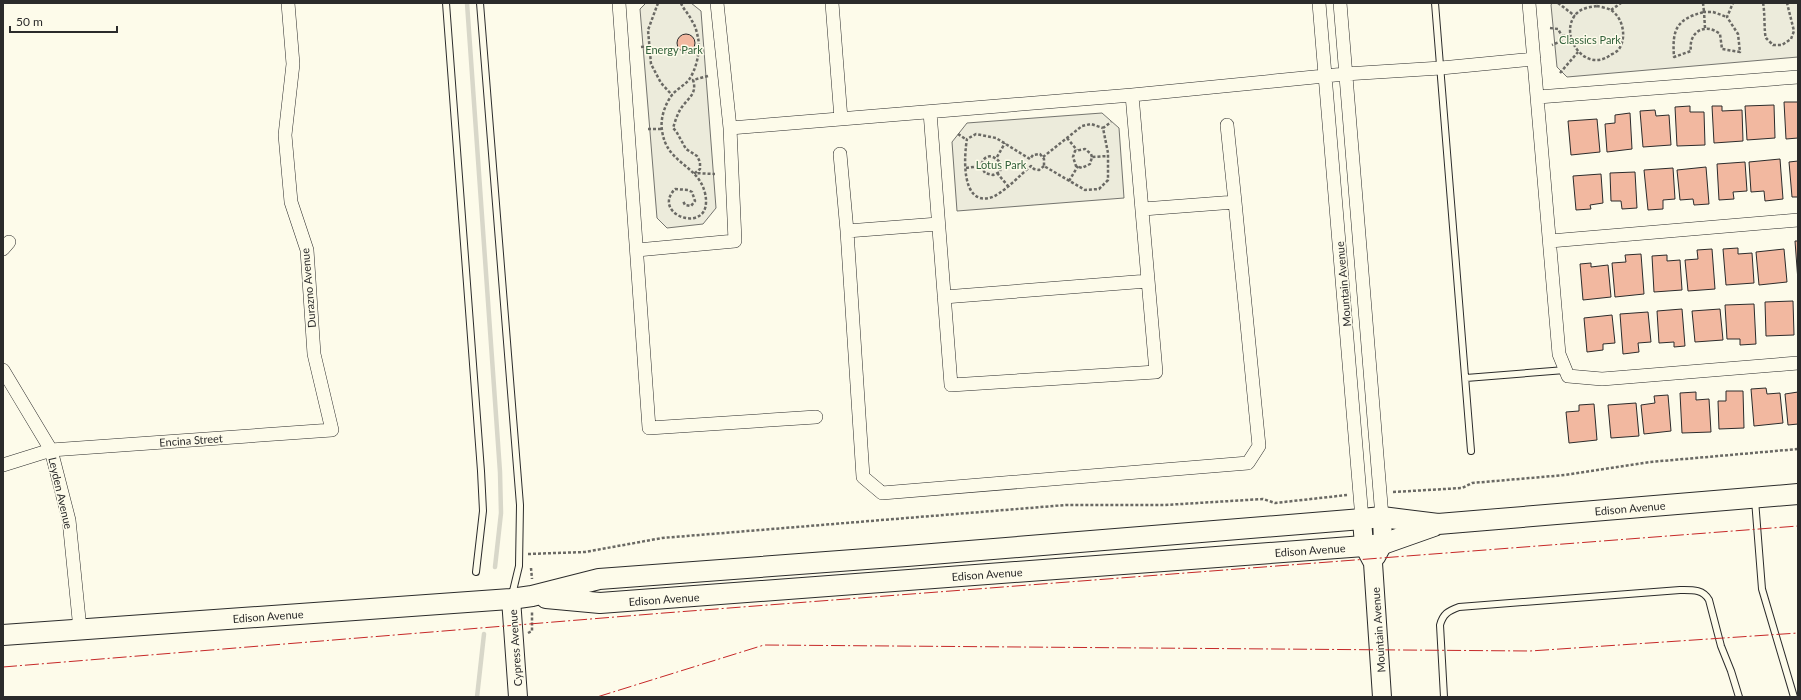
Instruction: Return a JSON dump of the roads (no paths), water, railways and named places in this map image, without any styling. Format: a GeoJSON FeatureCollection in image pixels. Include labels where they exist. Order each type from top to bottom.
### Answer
{"type":"FeatureCollection","features":[{"type":"Feature","properties":{"kind":"main road","name":"Edison Avenue"},"geometry":{"type":"LineString","coordinates":[[3,635],[511,599],[532,596],[599,579],[907,556],[1382,517],[1438,524],[1798,494]]}},
{"type":"Feature","properties":{"kind":"main road","name":"Mountain Avenue"},"geometry":{"type":"LineString","coordinates":[[1382,517],[1373,545],[1382,697]]}},
{"type":"Feature","properties":{"kind":"main road","name":"Mountain Avenue"},"geometry":{"type":"LineString","coordinates":[[1362,519],[1373,545]]}},
{"type":"Feature","properties":{"kind":"main road","name":"Edison Avenue"},"geometry":{"type":"LineString","coordinates":[[532,596],[600,603],[1373,545],[1438,524]]}},
{"type":"Feature","properties":{"kind":"main road","name":"Cypress Avenue"},"geometry":{"type":"LineString","coordinates":[[511,599],[518,697]]}},
{"type":"Feature","properties":{"kind":"street","name":"Durazno Avenue"},"geometry":{"type":"LineString","coordinates":[[288,3],[293,64],[285,135],[291,202],[307,250],[314,354],[332,430]]}},
{"type":"Feature","properties":{"kind":"street"},"geometry":{"type":"LineString","coordinates":[[619,3],[649,428],[816,418]]}},
{"type":"Feature","properties":{"kind":"street"},"geometry":{"type":"LineString","coordinates":[[637,250],[735,241],[730,128],[717,3]]}},
{"type":"Feature","properties":{"kind":"street"},"geometry":{"type":"LineString","coordinates":[[832,3],[841,119]]}},
{"type":"Feature","properties":{"kind":"street","name":"Mountain Avenue"},"geometry":{"type":"LineString","coordinates":[[1319,3],[1362,519]]}},
{"type":"Feature","properties":{"kind":"street","name":"Mountain Avenue"},"geometry":{"type":"LineString","coordinates":[[1340,3],[1344,74],[1382,517]]}},
{"type":"Feature","properties":{"kind":"street"},"geometry":{"type":"LineString","coordinates":[[1529,3],[1559,354],[1568,376],[1602,379],[1798,363]]}},
{"type":"Feature","properties":{"kind":"street"},"geometry":{"type":"LineString","coordinates":[[730,128],[1132,95],[1344,74],[1441,68],[1534,59]]}},
{"type":"Feature","properties":{"kind":"street"},"geometry":{"type":"LineString","coordinates":[[1538,97],[1798,76]]}},
{"type":"Feature","properties":{"kind":"street"},"geometry":{"type":"LineString","coordinates":[[930,112],[950,385],[1156,372],[1132,95]]}},
{"type":"Feature","properties":{"kind":"street"},"geometry":{"type":"LineString","coordinates":[[840,154],[847,231],[863,477],[882,492],[1248,463],[1259,446],[1228,125]]}},
{"type":"Feature","properties":{"kind":"street"},"geometry":{"type":"LineString","coordinates":[[1143,209],[1235,202]]}},
{"type":"Feature","properties":{"kind":"street"},"geometry":{"type":"LineString","coordinates":[[1550,241],[1798,220]]}},
{"type":"Feature","properties":{"kind":"street"},"geometry":{"type":"LineString","coordinates":[[847,231],[938,224]]}},
{"type":"Feature","properties":{"kind":"street"},"geometry":{"type":"LineString","coordinates":[[944,297],[1148,281]]}},
{"type":"Feature","properties":{"kind":"street","name":"Leyden Avenue"},"geometry":{"type":"LineString","coordinates":[[3,370],[51,450],[69,520],[80,629]]}},
{"type":"Feature","properties":{"kind":"street","name":"Encina Street"},"geometry":{"type":"LineString","coordinates":[[3,465],[51,450],[332,430]]}},
{"type":"Feature","properties":{"kind":"lane"},"geometry":{"type":"LineString","coordinates":[[446,3],[481,471],[483,511],[476,572]]}},
{"type":"Feature","properties":{"kind":"lane"},"geometry":{"type":"LineString","coordinates":[[480,3],[521,529],[519,566],[511,599]]}},
{"type":"Feature","properties":{"kind":"lane"},"geometry":{"type":"LineString","coordinates":[[1435,3],[1471,451]]}},
{"type":"Feature","properties":{"kind":"lane"},"geometry":{"type":"LineString","coordinates":[[1466,378],[1565,370]]}},
{"type":"Feature","properties":{"kind":"lane"},"geometry":{"type":"LineString","coordinates":[[1754,497],[1762,589],[1794,697]]}},
{"type":"Feature","properties":{"kind":"lane"},"geometry":{"type":"LineString","coordinates":[[1444,697],[1440,625],[1443,616],[1449,610],[1459,607],[1693,590],[1702,592],[1709,600],[1721,646],[1739,697]]}},
{"type":"Feature","properties":{"kind":"waterway"},"geometry":{"type":"LineString","coordinates":[[467,3],[500,472],[501,513],[495,567]]}},
{"type":"Feature","properties":{"kind":"waterway"},"geometry":{"type":"LineString","coordinates":[[477,697],[484,634]]}},
{"type":"Feature","properties":{"kind":"park label","name":"Classics Park"},"geometry":{"type":"Point","coordinates":[1590,39]}},
{"type":"Feature","properties":{"kind":"park label","name":"Energy Park"},"geometry":{"type":"Point","coordinates":[674,49]}},
{"type":"Feature","properties":{"kind":"park label","name":"Lotus Park"},"geometry":{"type":"Point","coordinates":[1001,164]}}]}
